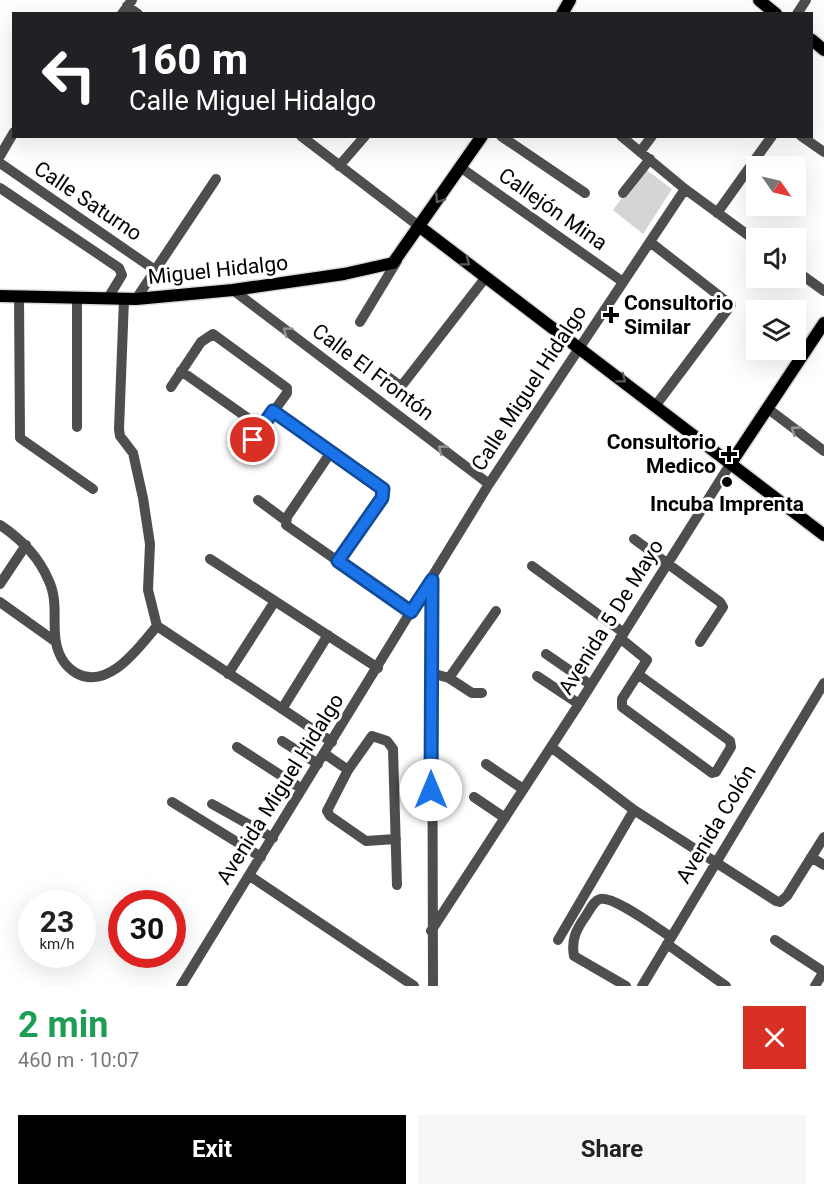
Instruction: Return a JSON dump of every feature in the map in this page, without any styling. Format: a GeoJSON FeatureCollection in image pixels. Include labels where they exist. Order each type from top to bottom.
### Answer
{"type":"FeatureCollection","features":[{"type":"Feature","properties":{"kind":"main road"},"geometry":{"type":"LineString","coordinates":[[759,0],[774,12]]}},
{"type":"Feature","properties":{"kind":"main road"},"geometry":{"type":"LineString","coordinates":[[397,261],[481,138]]}},
{"type":"Feature","properties":{"kind":"main road"},"geometry":{"type":"LineString","coordinates":[[420,227],[824,535]]}},
{"type":"Feature","properties":{"kind":"main road","name":"Miguel Hidalgo"},"geometry":{"type":"LineString","coordinates":[[0,296],[130,299],[233,290],[344,274],[397,261]]}},
{"type":"Feature","properties":{"kind":"main road","name":"Avenida 5 De Mayo"},"geometry":{"type":"LineString","coordinates":[[731,463],[824,323]]}},
{"type":"Feature","properties":{"kind":"street"},"geometry":{"type":"LineString","coordinates":[[0,156],[12,135]]}},
{"type":"Feature","properties":{"kind":"street"},"geometry":{"type":"LineString","coordinates":[[304,138],[420,227]]}},
{"type":"Feature","properties":{"kind":"street"},"geometry":{"type":"LineString","coordinates":[[339,166],[363,138]]}},
{"type":"Feature","properties":{"kind":"street"},"geometry":{"type":"LineString","coordinates":[[504,138],[585,193]]}},
{"type":"Feature","properties":{"kind":"street"},"geometry":{"type":"LineString","coordinates":[[623,138],[685,189],[746,234]]}},
{"type":"Feature","properties":{"kind":"street"},"geometry":{"type":"LineString","coordinates":[[640,152],[650,138]]}},
{"type":"Feature","properties":{"kind":"street"},"geometry":{"type":"LineString","coordinates":[[717,213],[771,138]]}},
{"type":"Feature","properties":{"kind":"street"},"geometry":{"type":"LineString","coordinates":[[804,138],[824,152]]}},
{"type":"Feature","properties":{"kind":"street"},"geometry":{"type":"LineString","coordinates":[[623,193],[650,159]]}},
{"type":"Feature","properties":{"kind":"street","name":"Calle Saturno"},"geometry":{"type":"LineString","coordinates":[[0,163],[155,270]]}},
{"type":"Feature","properties":{"kind":"street","name":"Callejón Mina"},"geometry":{"type":"LineString","coordinates":[[460,167],[623,282]]}},
{"type":"Feature","properties":{"kind":"street"},"geometry":{"type":"LineString","coordinates":[[216,179],[155,270],[130,299],[119,429],[120,436],[134,457],[143,498],[150,544],[147,590],[157,626],[332,742]]}},
{"type":"Feature","properties":{"kind":"street"},"geometry":{"type":"LineString","coordinates":[[0,188],[119,268],[122,275],[108,298]]}},
{"type":"Feature","properties":{"kind":"street","name":"Calle Miguel Hidalgo"},"geometry":{"type":"LineString","coordinates":[[411,612],[489,484],[685,189]]}},
{"type":"Feature","properties":{"kind":"street"},"geometry":{"type":"LineString","coordinates":[[650,242],[731,304],[656,405]]}},
{"type":"Feature","properties":{"kind":"street"},"geometry":{"type":"LineString","coordinates":[[360,322],[397,261]]}},
{"type":"Feature","properties":{"kind":"street"},"geometry":{"type":"LineString","coordinates":[[380,371],[398,384],[403,384],[486,277]]}},
{"type":"Feature","properties":{"kind":"street"},"geometry":{"type":"LineString","coordinates":[[806,278],[824,291]]}},
{"type":"Feature","properties":{"kind":"street","name":"Calle El Frontón"},"geometry":{"type":"LineString","coordinates":[[233,290],[489,484]]}},
{"type":"Feature","properties":{"kind":"street"},"geometry":{"type":"LineString","coordinates":[[19,297],[20,438],[93,489]]}},
{"type":"Feature","properties":{"kind":"street"},"geometry":{"type":"LineString","coordinates":[[77,427],[78,298]]}},
{"type":"Feature","properties":{"kind":"street"},"geometry":{"type":"LineString","coordinates":[[171,387],[201,342],[213,334],[286,387],[287,393],[253,440]]}},
{"type":"Feature","properties":{"kind":"street"},"geometry":{"type":"LineString","coordinates":[[182,371],[262,428]]}},
{"type":"Feature","properties":{"kind":"street"},"geometry":{"type":"LineString","coordinates":[[767,408],[824,451]]}},
{"type":"Feature","properties":{"kind":"street"},"geometry":{"type":"LineString","coordinates":[[273,411],[380,486],[384,494],[338,561]]}},
{"type":"Feature","properties":{"kind":"street"},"geometry":{"type":"LineString","coordinates":[[286,523],[331,453]]}},
{"type":"Feature","properties":{"kind":"street","name":"Avenida 5 De Mayo"},"geometry":{"type":"LineString","coordinates":[[431,931],[579,704],[731,463]]}},
{"type":"Feature","properties":{"kind":"street"},"geometry":{"type":"LineString","coordinates":[[258,500],[286,523],[411,612]]}},
{"type":"Feature","properties":{"kind":"street"},"geometry":{"type":"LineString","coordinates":[[0,525],[26,545],[49,580],[54,596],[56,642],[63,663],[70,670],[80,675],[105,674],[128,660],[157,626]]}},
{"type":"Feature","properties":{"kind":"street"},"geometry":{"type":"LineString","coordinates":[[634,539],[723,607],[700,642]]}},
{"type":"Feature","properties":{"kind":"street"},"geometry":{"type":"LineString","coordinates":[[0,584],[26,545]]}},
{"type":"Feature","properties":{"kind":"street"},"geometry":{"type":"LineString","coordinates":[[210,559],[378,668]]}},
{"type":"Feature","properties":{"kind":"street"},"geometry":{"type":"LineString","coordinates":[[532,566],[622,635],[647,658],[639,675],[622,699],[622,707],[712,772],[717,771],[731,747],[730,741],[639,675]]}},
{"type":"Feature","properties":{"kind":"street"},"geometry":{"type":"LineString","coordinates":[[432,580],[431,931],[433,986]]}},
{"type":"Feature","properties":{"kind":"street"},"geometry":{"type":"LineString","coordinates":[[228,674],[275,601]]}},
{"type":"Feature","properties":{"kind":"street"},"geometry":{"type":"LineString","coordinates":[[0,602],[56,642]]}},
{"type":"Feature","properties":{"kind":"street"},"geometry":{"type":"LineString","coordinates":[[449,678],[496,611]]}},
{"type":"Feature","properties":{"kind":"street","name":"Avenida Miguel Hidalgo"},"geometry":{"type":"LineString","coordinates":[[181,986],[411,612]]}},
{"type":"Feature","properties":{"kind":"street"},"geometry":{"type":"LineString","coordinates":[[282,709],[328,635]]}},
{"type":"Feature","properties":{"kind":"street"},"geometry":{"type":"LineString","coordinates":[[546,654],[591,685]]}},
{"type":"Feature","properties":{"kind":"street"},"geometry":{"type":"LineString","coordinates":[[431,673],[449,678],[469,691],[482,693]]}},
{"type":"Feature","properties":{"kind":"street"},"geometry":{"type":"LineString","coordinates":[[537,676],[579,704]]}},
{"type":"Feature","properties":{"kind":"street","name":"Avenida Colón"},"geometry":{"type":"LineString","coordinates":[[642,986],[824,683]]}},
{"type":"Feature","properties":{"kind":"street"},"geometry":{"type":"LineString","coordinates":[[396,839],[366,841],[328,813],[329,804],[369,737],[378,736],[391,744],[394,755],[396,839],[397,885]]}},
{"type":"Feature","properties":{"kind":"street"},"geometry":{"type":"LineString","coordinates":[[282,741],[318,764]]}},
{"type":"Feature","properties":{"kind":"street"},"geometry":{"type":"LineString","coordinates":[[237,747],[303,789]]}},
{"type":"Feature","properties":{"kind":"street"},"geometry":{"type":"LineString","coordinates":[[551,747],[634,810],[780,902],[787,896],[824,837]]}},
{"type":"Feature","properties":{"kind":"street"},"geometry":{"type":"LineString","coordinates":[[324,754],[348,770]]}},
{"type":"Feature","properties":{"kind":"street"},"geometry":{"type":"LineString","coordinates":[[486,764],[523,789]]}},
{"type":"Feature","properties":{"kind":"street"},"geometry":{"type":"LineString","coordinates":[[474,797],[505,818]]}},
{"type":"Feature","properties":{"kind":"street"},"geometry":{"type":"LineString","coordinates":[[172,802],[261,857]]}},
{"type":"Feature","properties":{"kind":"street"},"geometry":{"type":"LineString","coordinates":[[212,804],[273,838]]}},
{"type":"Feature","properties":{"kind":"street"},"geometry":{"type":"LineString","coordinates":[[558,940],[634,810]]}},
{"type":"Feature","properties":{"kind":"street"},"geometry":{"type":"LineString","coordinates":[[811,857],[824,866]]}},
{"type":"Feature","properties":{"kind":"street"},"geometry":{"type":"LineString","coordinates":[[250,876],[414,986]]}},
{"type":"Feature","properties":{"kind":"street"},"geometry":{"type":"LineString","coordinates":[[626,986],[574,957],[572,946],[576,930],[596,902],[601,899],[614,901],[669,940],[726,986]]}},
{"type":"Feature","properties":{"kind":"street"},"geometry":{"type":"LineString","coordinates":[[775,940],[824,972],[815,986]]}},
{"type":"Feature","properties":{"kind":"shaded area"},"geometry":{"type":"Polygon","coordinates":[[[644,168],[672,189],[643,234],[613,210],[644,168]]]}},
{"type":"Feature","properties":{"kind":"place","name":"Consultorio Similar"},"geometry":{"type":"Point","coordinates":[611,315]}},
{"type":"Feature","properties":{"kind":"place","name":"Consultorio Medico"},"geometry":{"type":"Point","coordinates":[729,454]}},
{"type":"Feature","properties":{"kind":"place","name":"Incuba Imprenta"},"geometry":{"type":"Point","coordinates":[727,482]}},
{"type":"Feature","properties":{"kind":"route"},"geometry":{"type":"LineString","coordinates":[[253,440],[273,411],[383,489],[382,498],[338,561],[411,612],[432,580],[431,790]]}}]}
